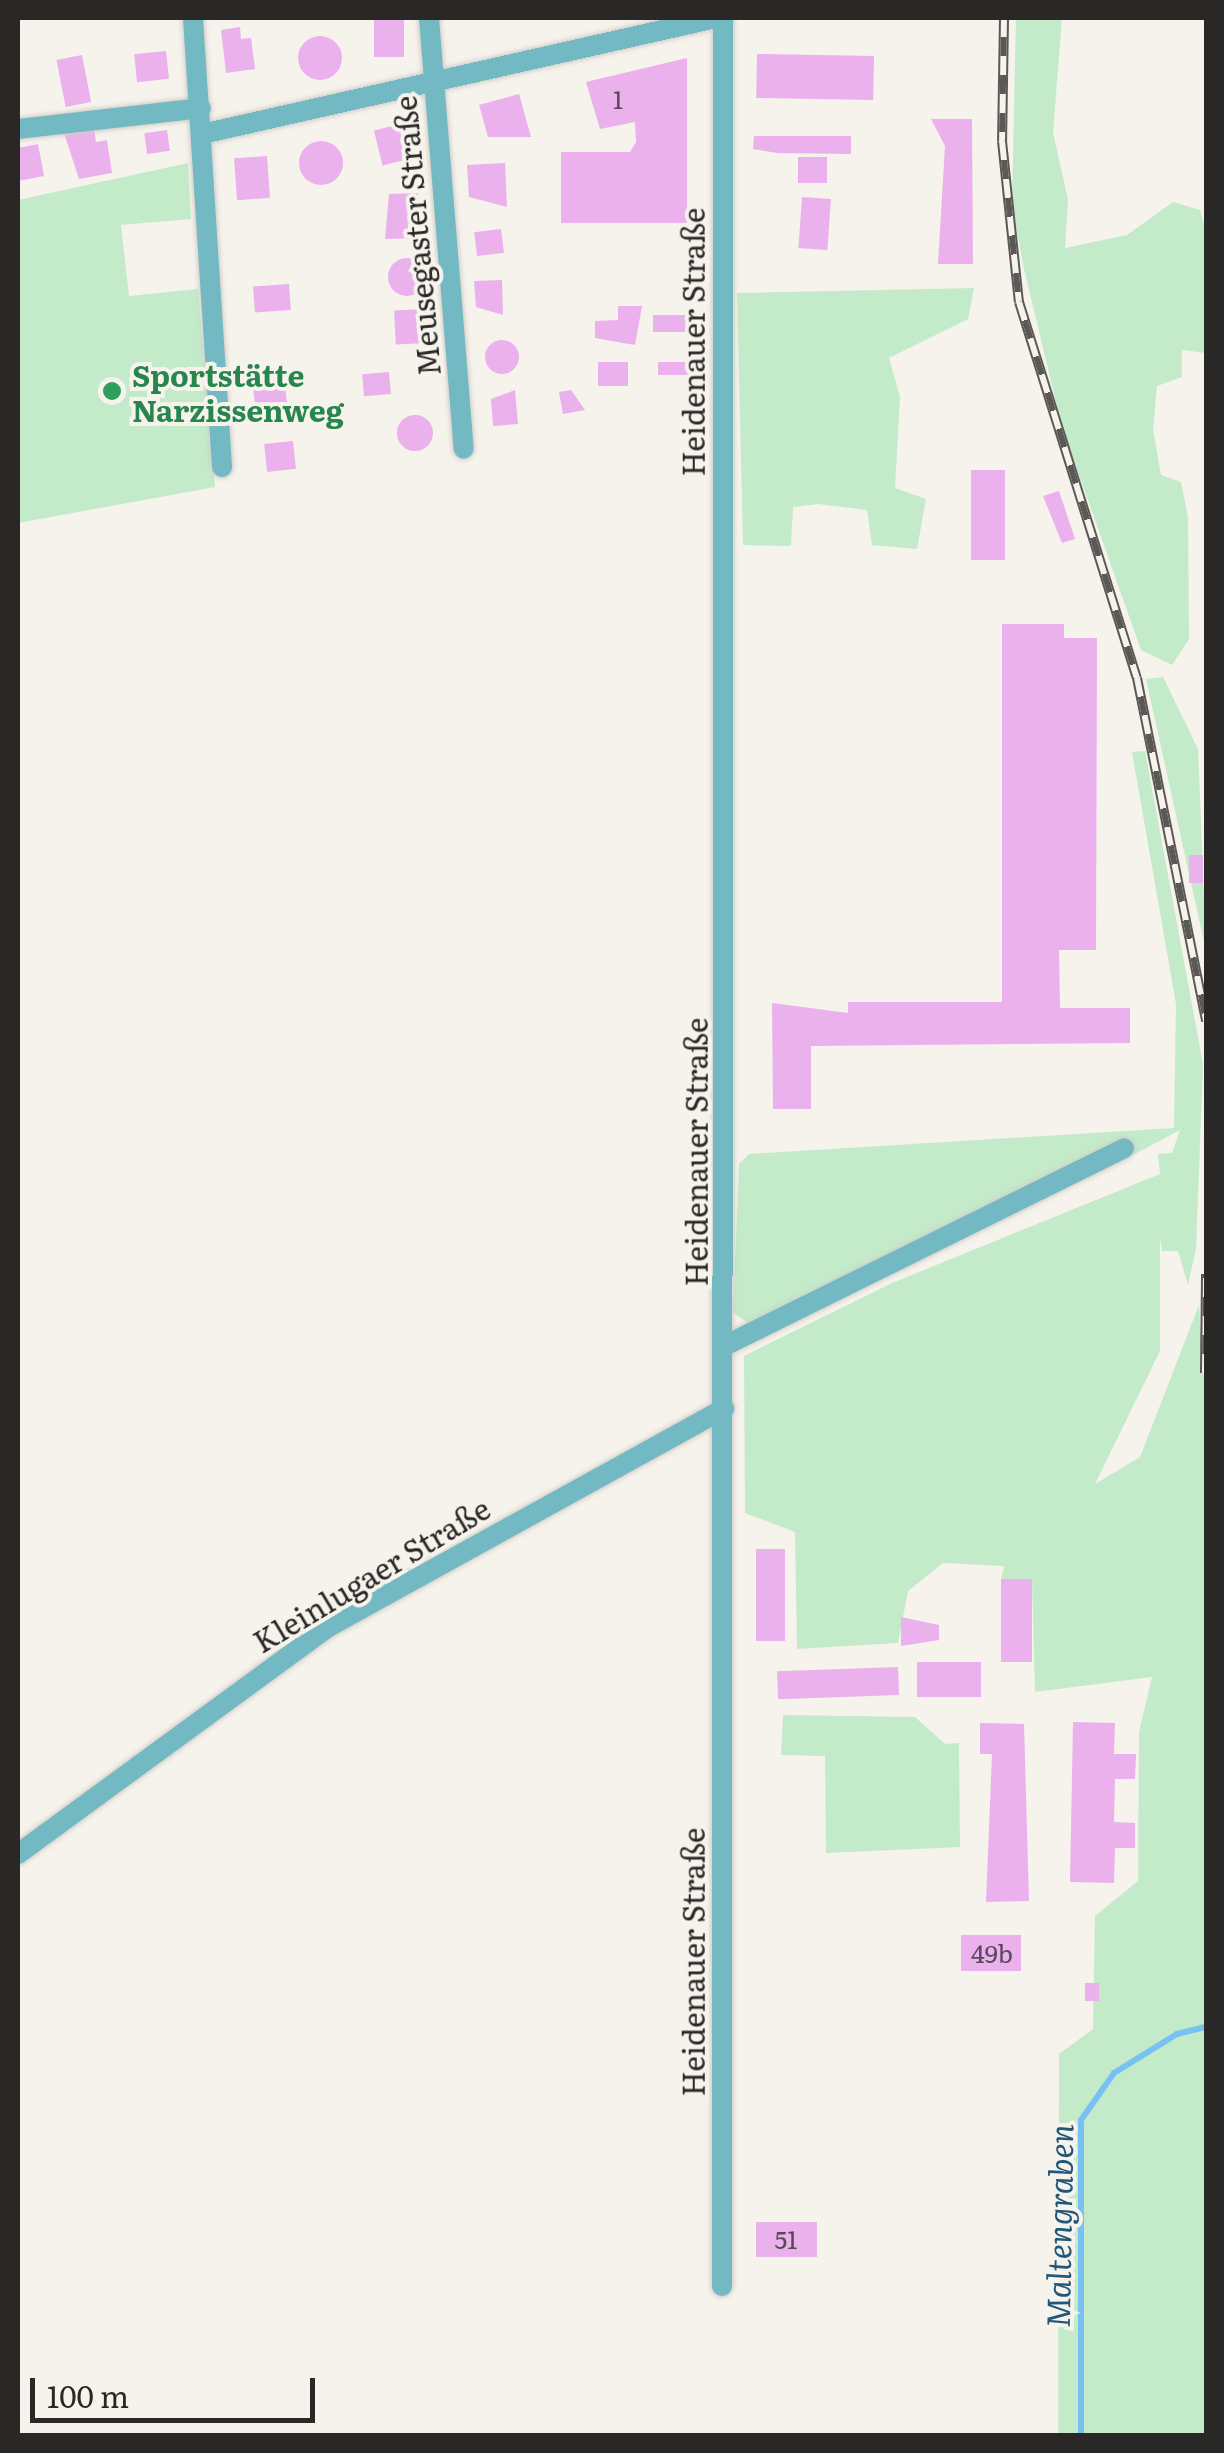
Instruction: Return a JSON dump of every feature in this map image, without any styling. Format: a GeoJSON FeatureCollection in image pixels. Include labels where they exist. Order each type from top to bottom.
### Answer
{"type":"FeatureCollection","features":[{"type":"Feature","properties":{"kind":"street"},"geometry":{"type":"LineString","coordinates":[[193,18],[222,467]]}},
{"type":"Feature","properties":{"kind":"street","name":"Meusegaster Straße"},"geometry":{"type":"LineString","coordinates":[[429,18],[464,449]]}},
{"type":"Feature","properties":{"kind":"street"},"geometry":{"type":"LineString","coordinates":[[202,134],[432,76],[719,18]]}},
{"type":"Feature","properties":{"kind":"street","name":"Heidenauer Straße"},"geometry":{"type":"LineString","coordinates":[[719,18],[726,1345],[722,2286]]}},
{"type":"Feature","properties":{"kind":"street"},"geometry":{"type":"LineString","coordinates":[[18,129],[200,108]]}},
{"type":"Feature","properties":{"kind":"street"},"geometry":{"type":"LineString","coordinates":[[726,1345],[1124,1148]]}},
{"type":"Feature","properties":{"kind":"street","name":"Kleinlugaer Straße"},"geometry":{"type":"LineString","coordinates":[[18,1854],[326,1629],[724,1409]]}},
{"type":"Feature","properties":{"kind":"green space"},"geometry":{"type":"Polygon","coordinates":[[[1016,18],[1062,18],[1053,132],[1068,200],[1065,248],[1127,235],[1173,202],[1200,210],[1206,233],[1206,353],[1182,350],[1182,377],[1157,386],[1153,429],[1161,475],[1181,482],[1188,518],[1189,639],[1172,665],[1141,650],[1062,427],[1012,206],[1016,18]]]}},
{"type":"Feature","properties":{"kind":"green space","name":"Sportstätte Narzissenweg"},"geometry":{"type":"Polygon","coordinates":[[[188,163],[191,219],[121,225],[129,296],[198,289],[215,487],[18,523],[18,200],[188,163]]]}},
{"type":"Feature","properties":{"kind":"green space"},"geometry":{"type":"Polygon","coordinates":[[[974,288],[968,319],[889,358],[900,397],[895,488],[926,499],[917,549],[872,545],[867,510],[818,504],[793,507],[791,546],[743,545],[737,293],[974,288]]]}},
{"type":"Feature","properties":{"kind":"green space"},"geometry":{"type":"Polygon","coordinates":[[[1163,677],[1198,749],[1206,951],[1146,679],[1163,677]]]}},
{"type":"Feature","properties":{"kind":"green space"},"geometry":{"type":"Polygon","coordinates":[[[1145,751],[1203,1064],[1196,1249],[1188,1285],[1178,1251],[1162,1251],[1160,1238],[1160,1351],[1095,1484],[1140,1457],[1199,1305],[1206,1413],[1204,2435],[1058,2435],[1059,2054],[1093,2029],[1095,1916],[1138,1881],[1139,1732],[1152,1677],[1035,1692],[1032,1580],[1001,1579],[1004,1566],[943,1563],[908,1591],[898,1643],[797,1649],[795,1532],[745,1513],[744,1356],[892,1283],[1160,1174],[1158,1154],[1172,1153],[1180,1130],[1135,1154],[1120,1141],[750,1325],[733,1312],[739,1164],[749,1154],[1174,1128],[1176,1004],[1132,752],[1145,751]]]}},
{"type":"Feature","properties":{"kind":"green space"},"geometry":{"type":"Polygon","coordinates":[[[783,1715],[915,1717],[945,1744],[959,1743],[960,1847],[826,1853],[825,1756],[781,1755],[783,1715]]]}},
{"type":"Feature","properties":{"kind":"building"},"geometry":{"type":"Polygon","coordinates":[[[374,18],[404,18],[404,57],[374,57],[374,18]]]}},
{"type":"Feature","properties":{"kind":"building"},"geometry":{"type":"Polygon","coordinates":[[[240,27],[241,39],[251,38],[255,69],[226,73],[221,30],[240,27]]]}},
{"type":"Feature","properties":{"kind":"building"},"geometry":{"type":"Polygon","coordinates":[[[320,36],[336,42],[342,58],[336,74],[320,80],[304,74],[298,58],[304,42],[320,36]]]}},
{"type":"Feature","properties":{"kind":"building"},"geometry":{"type":"Polygon","coordinates":[[[166,51],[169,79],[137,82],[134,54],[166,51]]]}},
{"type":"Feature","properties":{"kind":"building"},"geometry":{"type":"Polygon","coordinates":[[[757,54],[874,56],[873,100],[756,98],[757,54]]]}},
{"type":"Feature","properties":{"kind":"building"},"geometry":{"type":"Polygon","coordinates":[[[82,55],[91,102],[66,107],[56,60],[82,55]]]}},
{"type":"Feature","properties":{"kind":"building"},"geometry":{"type":"Polygon","coordinates":[[[687,58],[687,223],[561,223],[561,152],[630,152],[636,142],[635,122],[600,129],[586,82],[687,58]]]}},
{"type":"Feature","properties":{"kind":"building"},"geometry":{"type":"Polygon","coordinates":[[[519,94],[531,137],[488,137],[479,105],[519,94]]]}},
{"type":"Feature","properties":{"kind":"building"},"geometry":{"type":"Polygon","coordinates":[[[931,119],[972,119],[973,264],[938,264],[945,146],[931,119]]]}},
{"type":"Feature","properties":{"kind":"building"},"geometry":{"type":"Polygon","coordinates":[[[404,123],[413,158],[383,165],[374,130],[404,123]]]}},
{"type":"Feature","properties":{"kind":"building"},"geometry":{"type":"Polygon","coordinates":[[[94,128],[96,142],[107,140],[112,173],[79,179],[64,133],[94,128]]]}},
{"type":"Feature","properties":{"kind":"building"},"geometry":{"type":"Polygon","coordinates":[[[167,130],[170,151],[147,154],[144,133],[167,130]]]}},
{"type":"Feature","properties":{"kind":"building"},"geometry":{"type":"Polygon","coordinates":[[[754,136],[851,136],[851,154],[753,149],[754,136]]]}},
{"type":"Feature","properties":{"kind":"building"},"geometry":{"type":"Polygon","coordinates":[[[321,141],[337,147],[343,163],[337,179],[321,185],[305,179],[299,163],[305,147],[321,141]]]}},
{"type":"Feature","properties":{"kind":"building"},"geometry":{"type":"Polygon","coordinates":[[[38,144],[44,176],[18,181],[18,148],[38,144]]]}},
{"type":"Feature","properties":{"kind":"building"},"geometry":{"type":"Polygon","coordinates":[[[267,156],[270,198],[237,200],[234,158],[267,156]]]}},
{"type":"Feature","properties":{"kind":"building"},"geometry":{"type":"Polygon","coordinates":[[[798,157],[827,157],[827,183],[798,183],[798,157]]]}},
{"type":"Feature","properties":{"kind":"building"},"geometry":{"type":"Polygon","coordinates":[[[505,163],[507,207],[469,197],[467,165],[505,163]]]}},
{"type":"Feature","properties":{"kind":"building"},"geometry":{"type":"Polygon","coordinates":[[[418,193],[420,238],[385,239],[389,194],[418,193]]]}},
{"type":"Feature","properties":{"kind":"building"},"geometry":{"type":"Polygon","coordinates":[[[802,197],[831,199],[827,250],[798,248],[802,197]]]}},
{"type":"Feature","properties":{"kind":"building"},"geometry":{"type":"Polygon","coordinates":[[[501,229],[504,253],[477,256],[474,232],[501,229]]]}},
{"type":"Feature","properties":{"kind":"building"},"geometry":{"type":"Polygon","coordinates":[[[407,258],[421,263],[426,277],[421,291],[407,296],[393,291],[388,277],[393,263],[407,258]]]}},
{"type":"Feature","properties":{"kind":"building"},"geometry":{"type":"Polygon","coordinates":[[[502,280],[503,315],[476,307],[474,281],[502,280]]]}},
{"type":"Feature","properties":{"kind":"building"},"geometry":{"type":"Polygon","coordinates":[[[289,284],[291,310],[255,312],[253,287],[289,284]]]}},
{"type":"Feature","properties":{"kind":"building"},"geometry":{"type":"Polygon","coordinates":[[[618,306],[642,306],[635,345],[595,338],[595,321],[618,320],[618,306]]]}},
{"type":"Feature","properties":{"kind":"building"},"geometry":{"type":"Polygon","coordinates":[[[424,309],[426,343],[396,345],[394,311],[424,309]]]}},
{"type":"Feature","properties":{"kind":"building"},"geometry":{"type":"Polygon","coordinates":[[[653,315],[695,315],[695,332],[653,332],[653,315]]]}},
{"type":"Feature","properties":{"kind":"building"},"geometry":{"type":"Polygon","coordinates":[[[502,340],[514,345],[519,357],[514,369],[502,374],[490,369],[485,357],[490,345],[502,340]]]}},
{"type":"Feature","properties":{"kind":"building"},"geometry":{"type":"Polygon","coordinates":[[[598,362],[628,362],[628,386],[598,386],[598,362]]]}},
{"type":"Feature","properties":{"kind":"building"},"geometry":{"type":"Polygon","coordinates":[[[658,362],[694,362],[694,375],[658,375],[658,362]]]}},
{"type":"Feature","properties":{"kind":"building"},"geometry":{"type":"Polygon","coordinates":[[[389,372],[391,394],[364,396],[362,374],[389,372]]]}},
{"type":"Feature","properties":{"kind":"building"},"geometry":{"type":"Polygon","coordinates":[[[285,386],[289,417],[257,421],[253,390],[285,386]]]}},
{"type":"Feature","properties":{"kind":"building"},"geometry":{"type":"Polygon","coordinates":[[[515,390],[518,424],[493,426],[491,399],[515,390]]]}},
{"type":"Feature","properties":{"kind":"building"},"geometry":{"type":"Polygon","coordinates":[[[571,390],[585,410],[563,414],[559,392],[571,390]]]}},
{"type":"Feature","properties":{"kind":"building"},"geometry":{"type":"Polygon","coordinates":[[[415,415],[428,420],[433,433],[428,446],[415,451],[402,446],[397,433],[402,420],[415,415]]]}},
{"type":"Feature","properties":{"kind":"building"},"geometry":{"type":"Polygon","coordinates":[[[293,441],[296,469],[267,472],[264,444],[293,441]]]}},
{"type":"Feature","properties":{"kind":"building"},"geometry":{"type":"Polygon","coordinates":[[[971,470],[1005,470],[1005,560],[971,560],[971,470]]]}},
{"type":"Feature","properties":{"kind":"building"},"geometry":{"type":"Polygon","coordinates":[[[1059,491],[1075,539],[1062,543],[1043,496],[1059,491]]]}},
{"type":"Feature","properties":{"kind":"building"},"geometry":{"type":"Polygon","coordinates":[[[1002,624],[1064,624],[1064,638],[1097,638],[1096,950],[1059,950],[1060,1008],[1130,1008],[1130,1043],[811,1046],[811,1109],[773,1109],[772,1003],[848,1013],[848,1002],[1002,1002],[1002,624]]]}},
{"type":"Feature","properties":{"kind":"building"},"geometry":{"type":"Polygon","coordinates":[[[1189,855],[1203,855],[1203,883],[1189,883],[1189,855]]]}},
{"type":"Feature","properties":{"kind":"building"},"geometry":{"type":"Polygon","coordinates":[[[756,1549],[785,1549],[785,1641],[756,1641],[756,1549]]]}},
{"type":"Feature","properties":{"kind":"building"},"geometry":{"type":"Polygon","coordinates":[[[1001,1579],[1032,1579],[1032,1662],[1001,1662],[1001,1579]]]}},
{"type":"Feature","properties":{"kind":"building"},"geometry":{"type":"Polygon","coordinates":[[[901,1617],[939,1625],[939,1640],[901,1646],[901,1617]]]}},
{"type":"Feature","properties":{"kind":"building"},"geometry":{"type":"Polygon","coordinates":[[[917,1662],[981,1662],[981,1697],[917,1697],[917,1662]]]}},
{"type":"Feature","properties":{"kind":"building"},"geometry":{"type":"Polygon","coordinates":[[[898,1667],[899,1695],[778,1699],[777,1671],[898,1667]]]}},
{"type":"Feature","properties":{"kind":"building"},"geometry":{"type":"Polygon","coordinates":[[[1073,1722],[1115,1723],[1114,1754],[1136,1754],[1135,1779],[1115,1779],[1114,1822],[1135,1823],[1135,1848],[1115,1848],[1114,1883],[1070,1882],[1073,1722]]]}},
{"type":"Feature","properties":{"kind":"building"},"geometry":{"type":"Polygon","coordinates":[[[980,1723],[1024,1724],[1029,1901],[986,1902],[992,1754],[980,1754],[980,1723]]]}},
{"type":"Feature","properties":{"kind":"building"},"geometry":{"type":"Polygon","coordinates":[[[961,1935],[1021,1935],[1021,1971],[961,1971],[961,1935]]]}},
{"type":"Feature","properties":{"kind":"building"},"geometry":{"type":"Polygon","coordinates":[[[1085,1983],[1099,1983],[1099,2001],[1085,2001],[1085,1983]]]}},
{"type":"Feature","properties":{"kind":"building"},"geometry":{"type":"Polygon","coordinates":[[[756,2222],[817,2222],[817,2257],[756,2257],[756,2222]]]}},
{"type":"Feature","properties":{"kind":"waterway","name":"Maltengraben"},"geometry":{"type":"LineString","coordinates":[[1081,2436],[1081,2120],[1114,2073],[1177,2034],[1206,2027]]}},
{"type":"Feature","properties":{"kind":"railway"},"geometry":{"type":"LineString","coordinates":[[1004,18],[1002,141],[1019,302],[1137,678],[1206,1021]]}},
{"type":"Feature","properties":{"kind":"railway"},"geometry":{"type":"LineString","coordinates":[[1205,1373],[1206,1274]]}},
{"type":"Feature","properties":{"kind":"place","name":"Sportstätte Narzissenweg"},"geometry":{"type":"Point","coordinates":[112,391]}}]}
